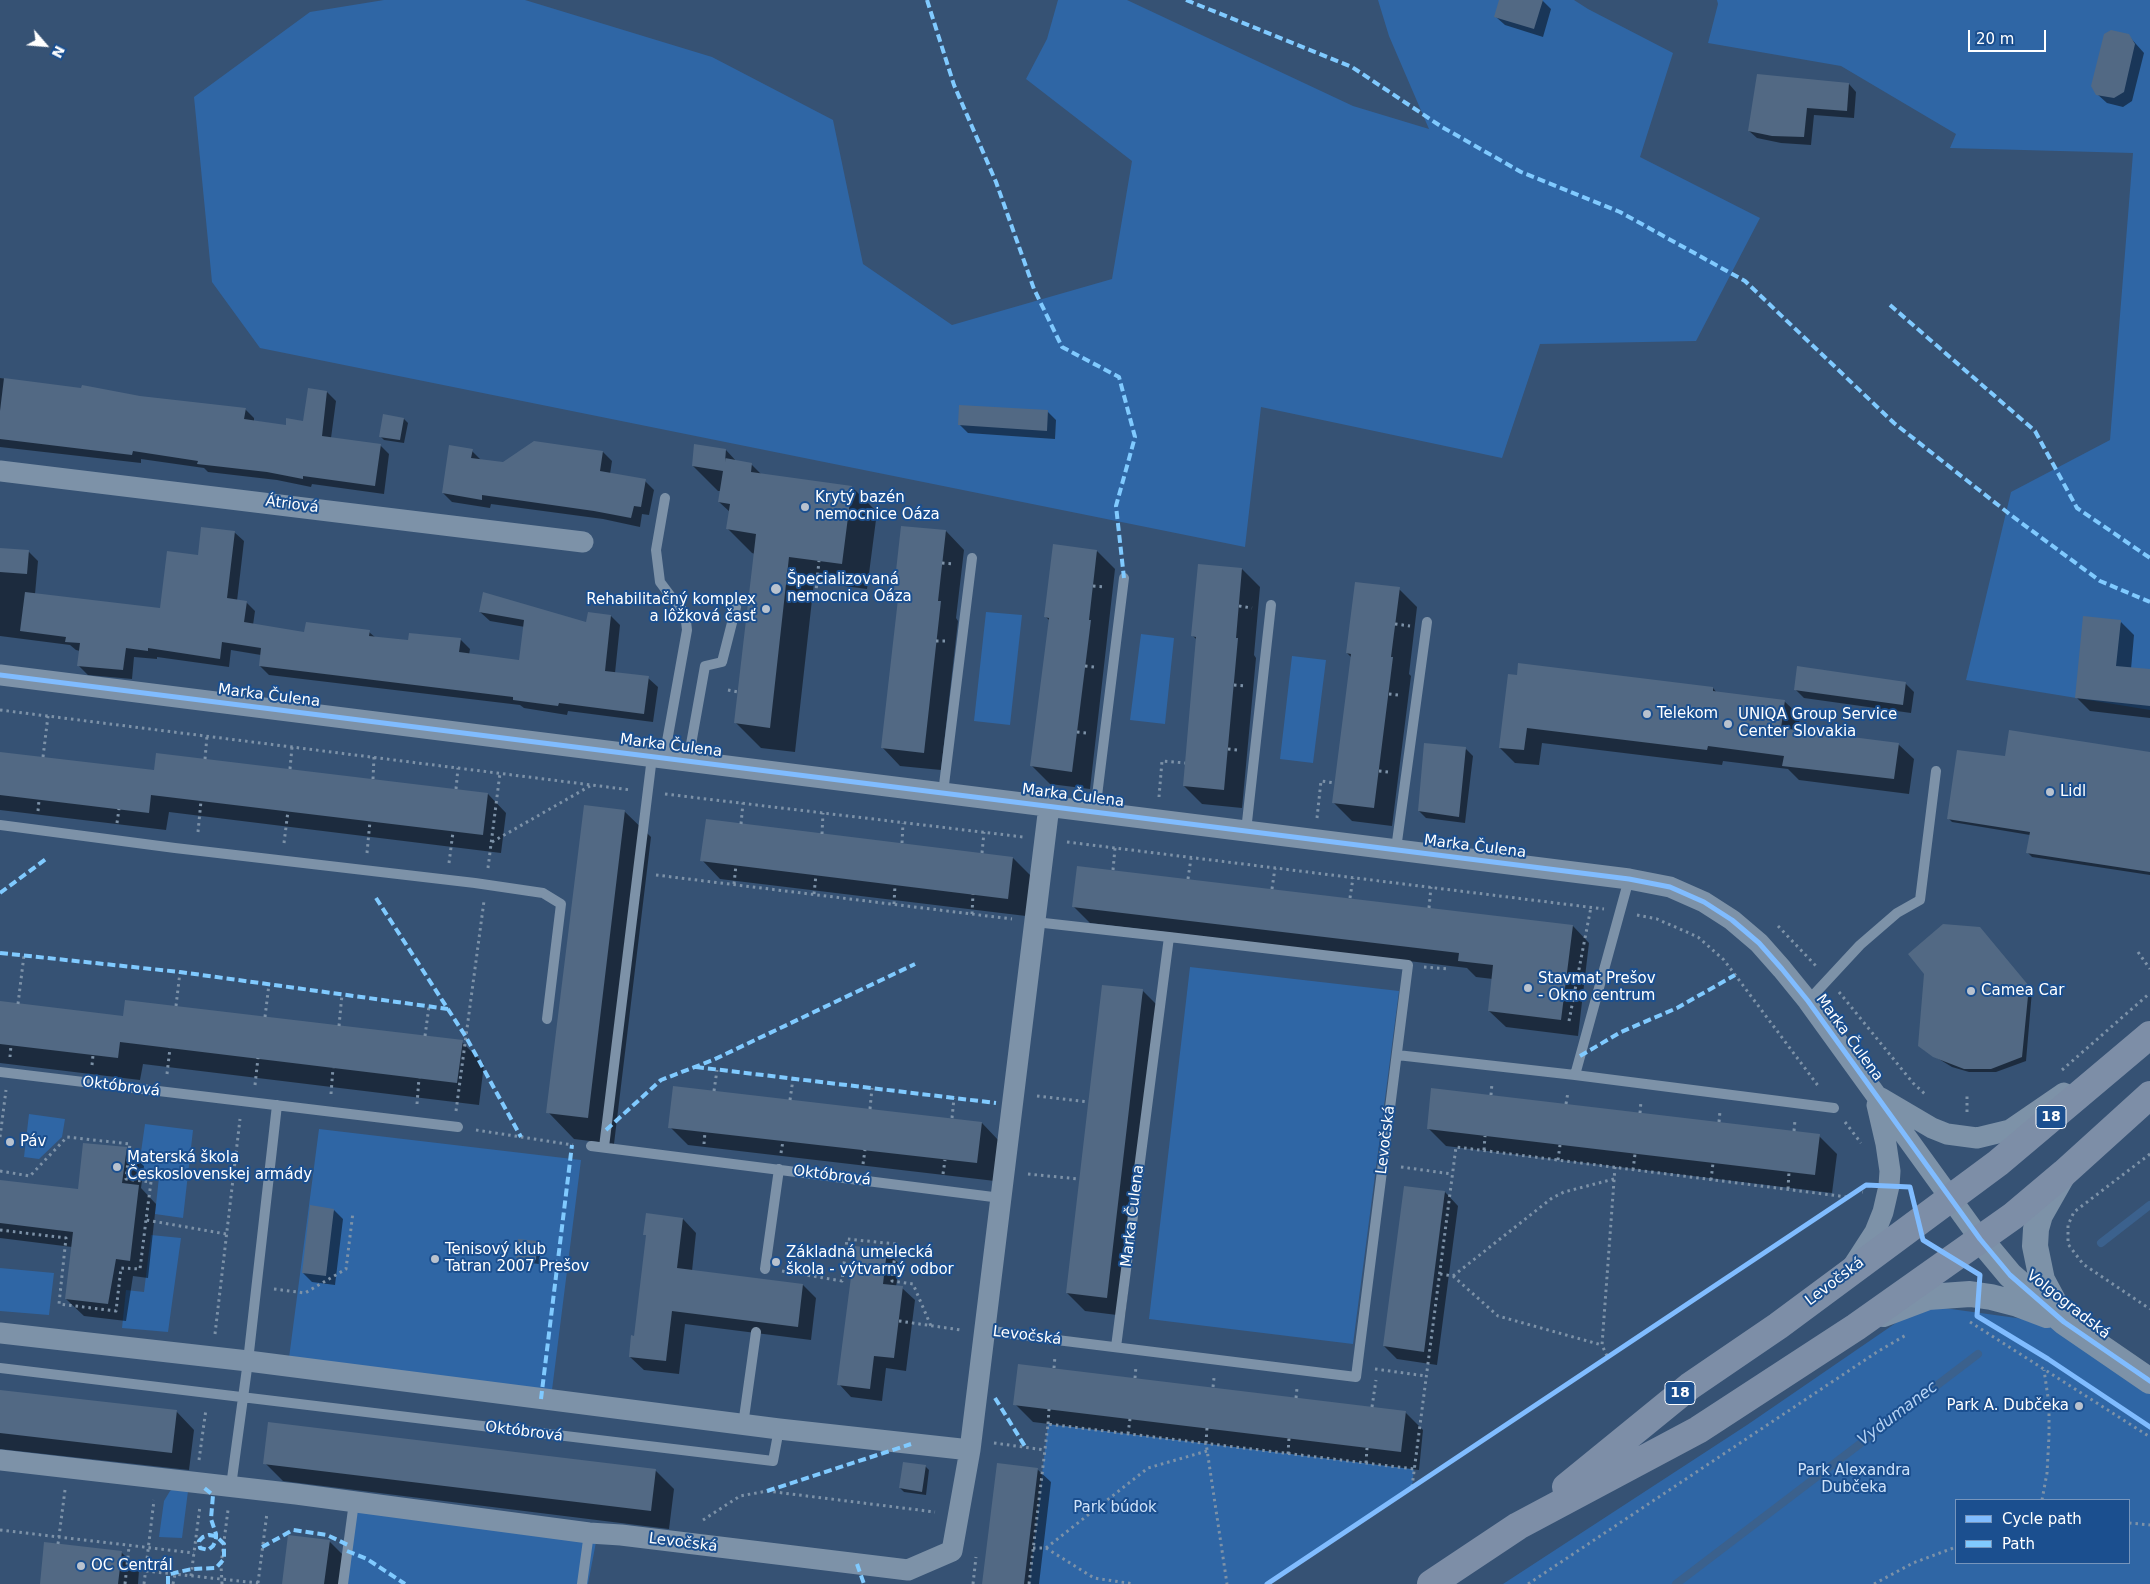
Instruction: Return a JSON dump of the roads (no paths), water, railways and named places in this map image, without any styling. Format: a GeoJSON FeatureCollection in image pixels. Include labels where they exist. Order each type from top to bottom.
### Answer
{"type":"FeatureCollection","features":[{"type":"Feature","properties":{"kind":"main road","name":"Levočská"},"geometry":{"type":"LineString","coordinates":[[1518,1526],[1690,1386],[1778,1326],[1998,1163],[2150,1035]]}},
{"type":"Feature","properties":{"kind":"main road","name":"Levočská"},"geometry":{"type":"LineString","coordinates":[[1430,1584],[1518,1526],[1698,1430],[1856,1327],[2013,1216],[2064,1173],[2150,1095]]}},
{"type":"Feature","properties":{"kind":"street","name":"Átriová"},"geometry":{"type":"LineString","coordinates":[[0,471],[584,542]]}},
{"type":"Feature","properties":{"kind":"street","name":"Marka Čulena"},"geometry":{"type":"LineString","coordinates":[[0,675],[1629,878],[1670,887],[1704,902],[1732,920],[1759,944],[1808,1001],[1874,1095],[1951,1197],[1980,1239]]}},
{"type":"Feature","properties":{"kind":"street","name":"Marka Čulena"},"geometry":{"type":"LineString","coordinates":[[977,1331],[1001,1198],[1049,806]]}},
{"type":"Feature","properties":{"kind":"street"},"geometry":{"type":"LineString","coordinates":[[1874,1095],[1932,1128],[1947,1134],[1978,1138],[1992,1136],[2010,1130],[2150,1035]]}},
{"type":"Feature","properties":{"kind":"street"},"geometry":{"type":"LineString","coordinates":[[1850,1271],[1875,1232],[1883,1212],[1889,1186],[1890,1171],[1886,1144],[1874,1095]]}},
{"type":"Feature","properties":{"kind":"street","name":"Volgogradská"},"geometry":{"type":"LineString","coordinates":[[2064,1173],[2047,1199],[2040,1215],[2036,1229],[2035,1246],[2042,1280],[2064,1322]]}},
{"type":"Feature","properties":{"kind":"street","name":"Volgogradská"},"geometry":{"type":"LineString","coordinates":[[1980,1239],[2010,1275],[2064,1322],[2150,1381]]}},
{"type":"Feature","properties":{"kind":"street","name":"Volgogradská"},"geometry":{"type":"LineString","coordinates":[[1856,1327],[1896,1308],[1928,1297],[1946,1295],[1991,1297],[2018,1304],[2064,1322]]}},
{"type":"Feature","properties":{"kind":"street","name":"Levočská"},"geometry":{"type":"LineString","coordinates":[[231,1486],[589,1533],[671,1541],[908,1570],[952,1551],[970,1445],[977,1331]]}},
{"type":"Feature","properties":{"kind":"street"},"geometry":{"type":"LineString","coordinates":[[0,1334],[212,1357],[743,1425],[970,1445]]}},
{"type":"Feature","properties":{"kind":"street"},"geometry":{"type":"LineString","coordinates":[[0,1460],[231,1486]]}},
{"type":"Feature","properties":{"kind":"lane","name":"Marka Čulena"},"geometry":{"type":"LineString","coordinates":[[604,1147],[648,792],[658,757],[687,630],[685,612],[660,582],[656,550],[665,498]]}},
{"type":"Feature","properties":{"kind":"lane"},"geometry":{"type":"LineString","coordinates":[[943,793],[972,558]]}},
{"type":"Feature","properties":{"kind":"lane","name":"Marka Čulena"},"geometry":{"type":"LineString","coordinates":[[1096,812],[1124,578]]}},
{"type":"Feature","properties":{"kind":"lane"},"geometry":{"type":"LineString","coordinates":[[1246,831],[1271,605]]}},
{"type":"Feature","properties":{"kind":"lane","name":"Marka Čulena"},"geometry":{"type":"LineString","coordinates":[[688,761],[705,666],[722,662],[736,606]]}},
{"type":"Feature","properties":{"kind":"lane"},"geometry":{"type":"LineString","coordinates":[[1396,850],[1427,622]]}},
{"type":"Feature","properties":{"kind":"lane"},"geometry":{"type":"LineString","coordinates":[[1808,1001],[1860,946],[1897,914],[1920,900],[1936,771]]}},
{"type":"Feature","properties":{"kind":"lane"},"geometry":{"type":"LineString","coordinates":[[0,825],[543,893],[561,904],[548,1019]]}},
{"type":"Feature","properties":{"kind":"lane"},"geometry":{"type":"LineString","coordinates":[[1575,1075],[1629,878]]}},
{"type":"Feature","properties":{"kind":"lane"},"geometry":{"type":"LineString","coordinates":[[1035,922],[1169,937]]}},
{"type":"Feature","properties":{"kind":"lane","name":"Marka Čulena"},"geometry":{"type":"LineString","coordinates":[[1116,1347],[1169,937]]}},
{"type":"Feature","properties":{"kind":"lane","name":"Levočská"},"geometry":{"type":"LineString","coordinates":[[977,1331],[1356,1377],[1408,964],[1169,937]]}},
{"type":"Feature","properties":{"kind":"lane"},"geometry":{"type":"LineString","coordinates":[[1397,1055],[1575,1075],[1834,1108]]}},
{"type":"Feature","properties":{"kind":"lane","name":"Októbrová"},"geometry":{"type":"LineString","coordinates":[[4,1072],[456,1126]]}},
{"type":"Feature","properties":{"kind":"lane"},"geometry":{"type":"LineString","coordinates":[[231,1486],[248,1362],[277,1105]]}},
{"type":"Feature","properties":{"kind":"lane","name":"Októbrová"},"geometry":{"type":"LineString","coordinates":[[591,1146],[1001,1198]]}},
{"type":"Feature","properties":{"kind":"lane"},"geometry":{"type":"LineString","coordinates":[[765,1269],[779,1169]]}},
{"type":"Feature","properties":{"kind":"lane"},"geometry":{"type":"LineString","coordinates":[[743,1425],[756,1332]]}},
{"type":"Feature","properties":{"kind":"lane","name":"Októbrová"},"geometry":{"type":"LineString","coordinates":[[0,1368],[208,1395],[773,1461],[778,1429]]}},
{"type":"Feature","properties":{"kind":"lane"},"geometry":{"type":"LineString","coordinates":[[343,1584],[354,1502]]}},
{"type":"Feature","properties":{"kind":"lane"},"geometry":{"type":"LineString","coordinates":[[582,1584],[589,1533]]}},
{"type":"Feature","properties":{"kind":"waterway","name":"Vydumanec"},"geometry":{"type":"LineString","coordinates":[[2101,1243],[2150,1205]]}},
{"type":"Feature","properties":{"kind":"waterway","name":"Vydumanec"},"geometry":{"type":"LineString","coordinates":[[1676,1584],[1978,1354]]}},
{"type":"Feature","properties":{"kind":"place","name":"Krytý bazén nemocnice Oáza"},"geometry":{"type":"Point","coordinates":[805,507]}},
{"type":"Feature","properties":{"kind":"place","name":"Špecializovaná nemocnica Oáza"},"geometry":{"type":"Point","coordinates":[776,589]}},
{"type":"Feature","properties":{"kind":"place","name":"Rehabilitačný komplex a lôžková časť"},"geometry":{"type":"Point","coordinates":[766,609]}},
{"type":"Feature","properties":{"kind":"place","name":"Telekom"},"geometry":{"type":"Point","coordinates":[1647,714]}},
{"type":"Feature","properties":{"kind":"place","name":"UNIQA Group Service Center Slovakia"},"geometry":{"type":"Point","coordinates":[1728,724]}},
{"type":"Feature","properties":{"kind":"place","name":"Lidl"},"geometry":{"type":"Point","coordinates":[2050,792]}},
{"type":"Feature","properties":{"kind":"place","name":"Stavmat Prešov - Okno centrum"},"geometry":{"type":"Point","coordinates":[1528,988]}},
{"type":"Feature","properties":{"kind":"place","name":"Camea Car"},"geometry":{"type":"Point","coordinates":[1971,991]}},
{"type":"Feature","properties":{"kind":"place","name":"Páv"},"geometry":{"type":"Point","coordinates":[10,1142]}},
{"type":"Feature","properties":{"kind":"place","name":"Materská škola Československej armády"},"geometry":{"type":"Point","coordinates":[117,1167]}},
{"type":"Feature","properties":{"kind":"place","name":"Tenisový klub Tatran 2007 Prešov"},"geometry":{"type":"Point","coordinates":[435,1259]}},
{"type":"Feature","properties":{"kind":"place","name":"Základná umelecká škola - výtvarný odbor"},"geometry":{"type":"Point","coordinates":[776,1262]}},
{"type":"Feature","properties":{"kind":"place","name":"Park A. Dubčeka"},"geometry":{"type":"Point","coordinates":[2079,1406]}},
{"type":"Feature","properties":{"kind":"place","name":"OC Centrál"},"geometry":{"type":"Point","coordinates":[81,1566]}},
{"type":"Feature","properties":{"kind":"park label","name":"Park Alexandra Dubčeka"},"geometry":{"type":"Point","coordinates":[1854,1480]}},
{"type":"Feature","properties":{"kind":"park label","name":"Park búdok"},"geometry":{"type":"Point","coordinates":[1115,1508]}}]}
